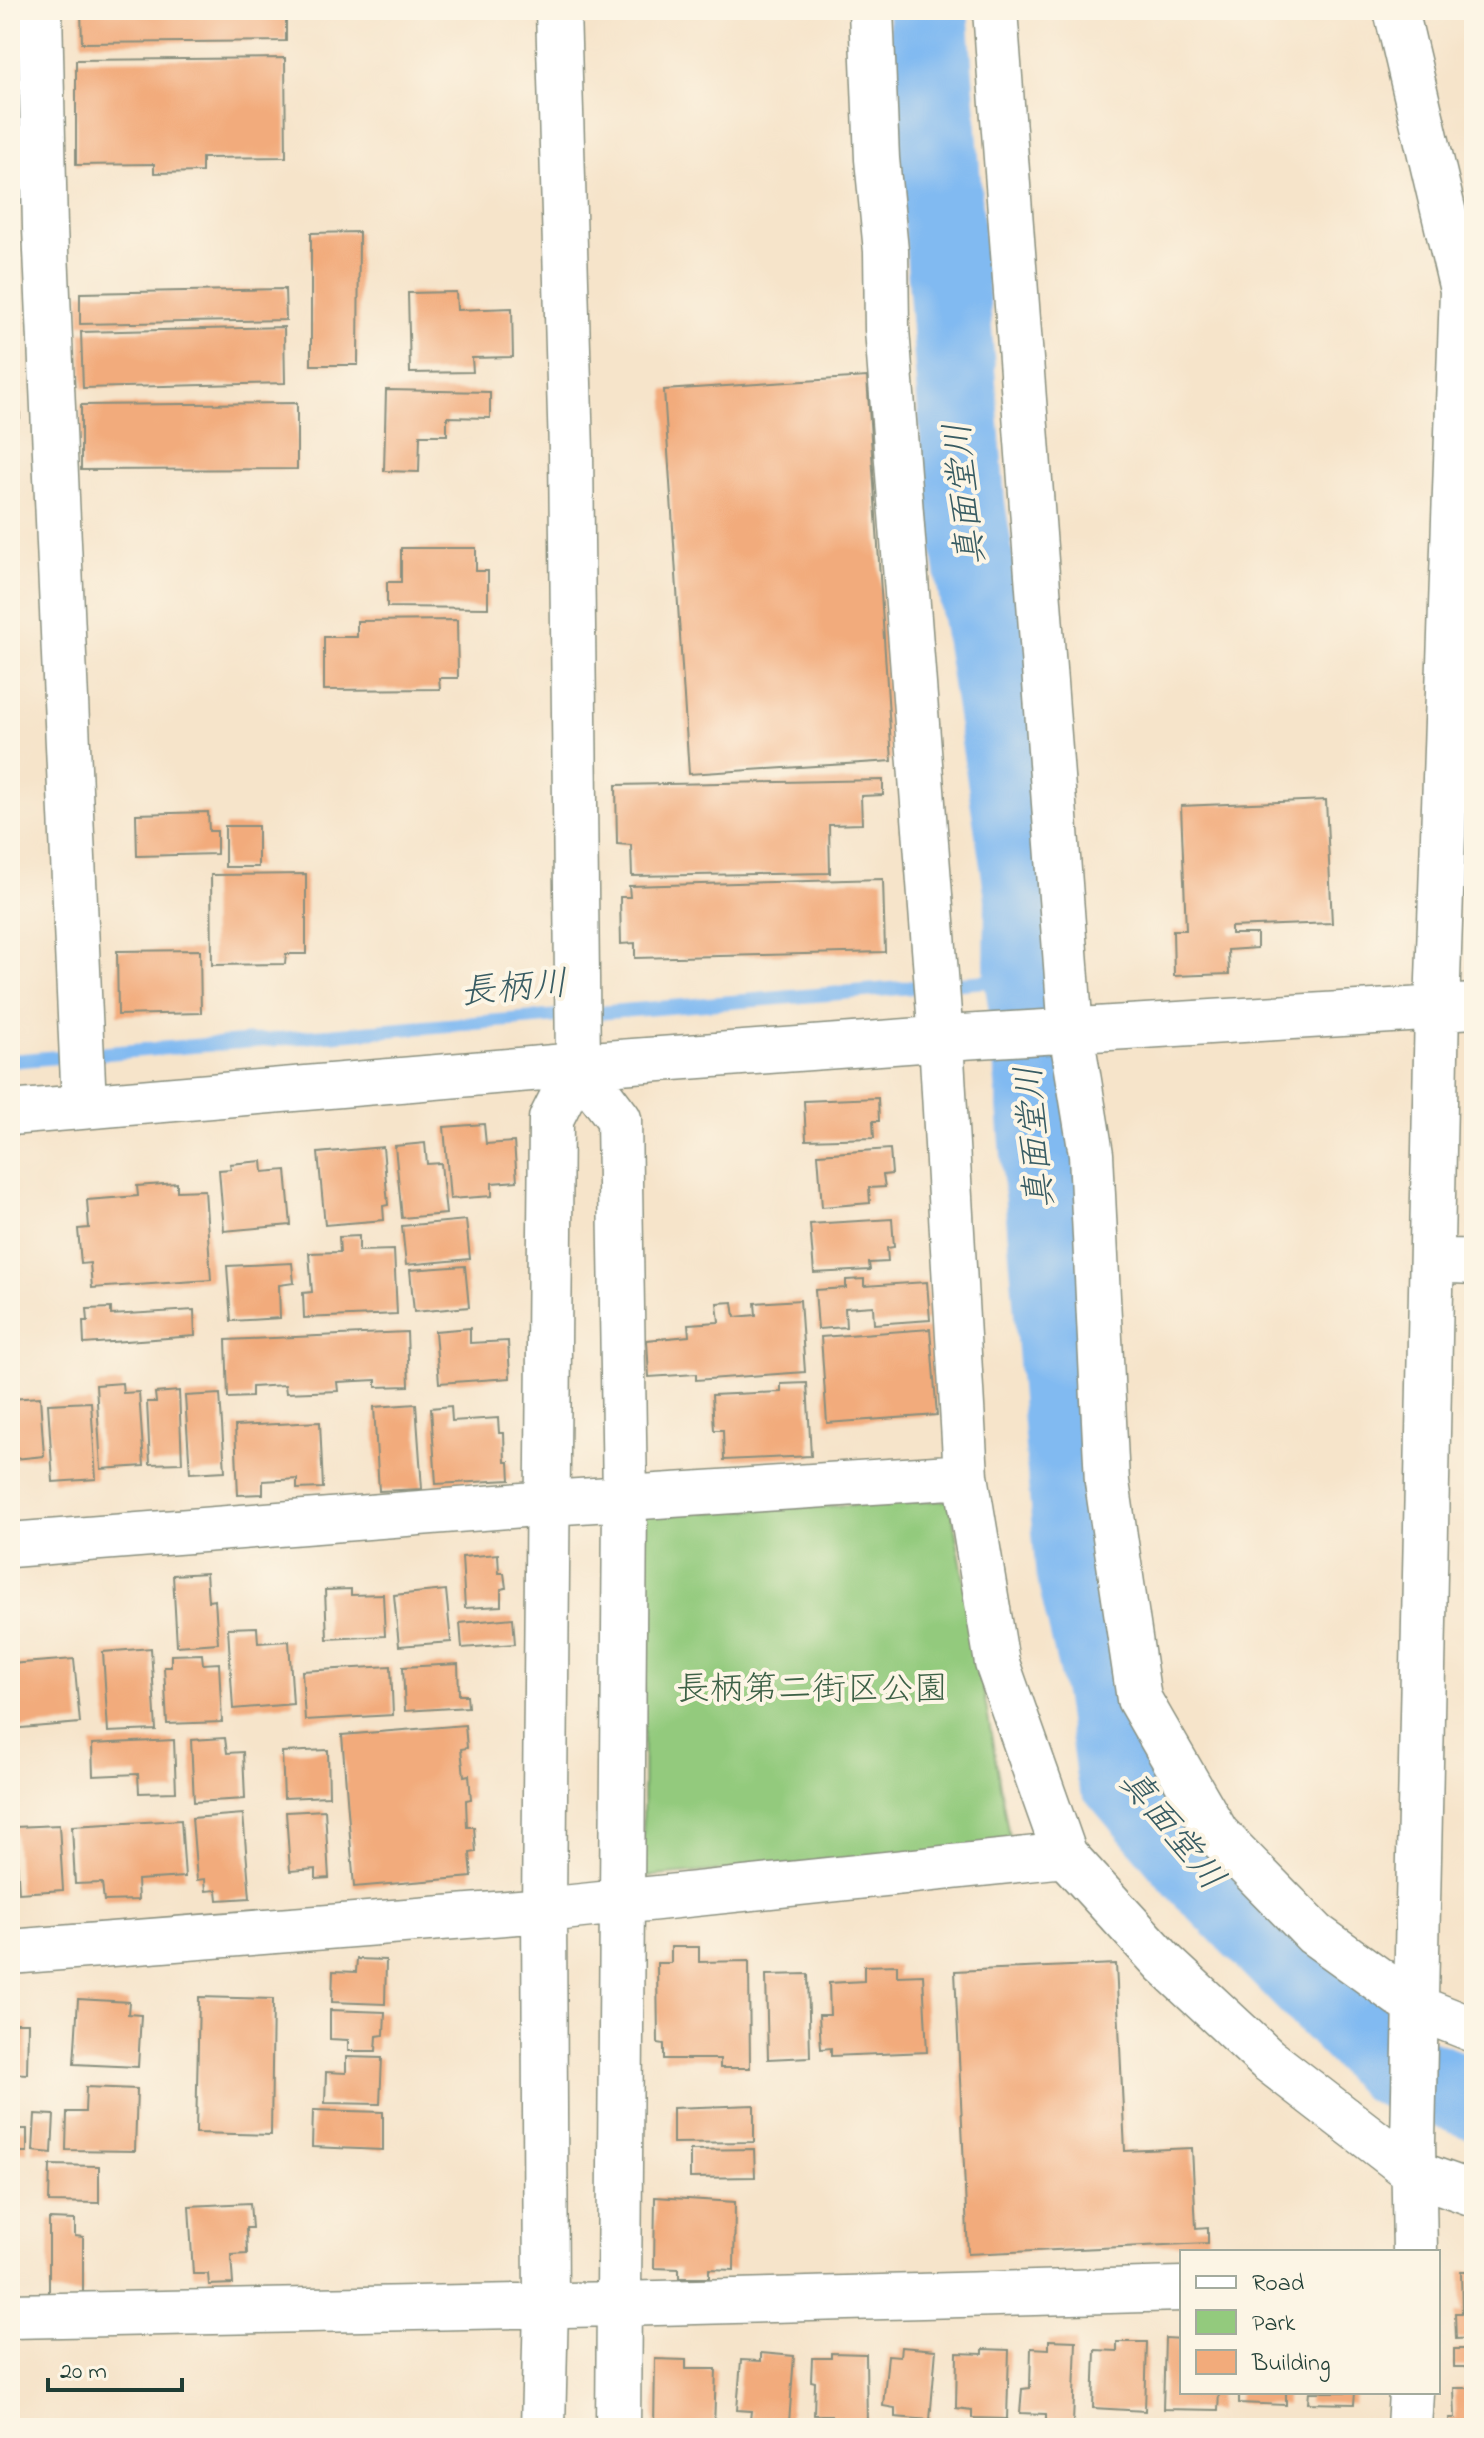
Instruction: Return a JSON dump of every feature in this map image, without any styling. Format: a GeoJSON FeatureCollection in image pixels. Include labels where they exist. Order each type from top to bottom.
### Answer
{"type":"FeatureCollection","features":[{"type":"Feature","properties":{"kind":"street"},"geometry":{"type":"LineString","coordinates":[[40,10],[47,260],[84,1105]]}},
{"type":"Feature","properties":{"kind":"street"},"geometry":{"type":"LineString","coordinates":[[543,2428],[551,1119],[578,1065],[571,451],[558,10]]}},
{"type":"Feature","properties":{"kind":"street"},"geometry":{"type":"LineString","coordinates":[[871,10],[877,159],[886,251],[887,329],[951,1038],[966,1476],[997,1663],[1065,1855],[1165,1964],[1267,2059],[1474,2194]]}},
{"type":"Feature","properties":{"kind":"street"},"geometry":{"type":"LineString","coordinates":[[995,10],[1064,1031],[1091,1154],[1107,1482],[1139,1699],[1217,1834],[1315,1934],[1418,2018],[1474,2030]]}},
{"type":"Feature","properties":{"kind":"street"},"geometry":{"type":"LineString","coordinates":[[1396,10],[1468,290],[1453,1261],[1418,2018],[1415,2250]]}},
{"type":"Feature","properties":{"kind":"street"},"geometry":{"type":"LineString","coordinates":[[10,1113],[578,1065],[1455,1007]]}},
{"type":"Feature","properties":{"kind":"street"},"geometry":{"type":"LineString","coordinates":[[578,1065],[619,1119],[625,1498],[618,2428]]}},
{"type":"Feature","properties":{"kind":"street"},"geometry":{"type":"LineString","coordinates":[[10,1545],[548,1503],[966,1476]]}},
{"type":"Feature","properties":{"kind":"street"},"geometry":{"type":"LineString","coordinates":[[10,1952],[544,1910],[1065,1855]]}},
{"type":"Feature","properties":{"kind":"street"},"geometry":{"type":"LineString","coordinates":[[10,2316],[1180,2289]]}},
{"type":"Feature","properties":{"kind":"street"},"geometry":{"type":"LineString","coordinates":[[1409,2428],[1411,2394]]}},
{"type":"Feature","properties":{"kind":"green space","name":"長柄第二街区公園"},"geometry":{"type":"Polygon","coordinates":[[[950,1500],[1011,1848],[643,1877],[644,1515],[950,1500]]]}},
{"type":"Feature","properties":{"kind":"building"},"geometry":{"type":"Polygon","coordinates":[[[81,10],[286,10],[286,41],[82,43],[81,10]]]}},
{"type":"Feature","properties":{"kind":"building"},"geometry":{"type":"Polygon","coordinates":[[[285,58],[286,157],[202,158],[202,172],[154,173],[154,164],[76,165],[76,60],[285,58]]]}},
{"type":"Feature","properties":{"kind":"building"},"geometry":{"type":"Polygon","coordinates":[[[359,232],[358,365],[311,365],[311,233],[359,232]]]}},
{"type":"Feature","properties":{"kind":"building"},"geometry":{"type":"Polygon","coordinates":[[[285,289],[286,320],[80,324],[80,293],[285,289]]]}},
{"type":"Feature","properties":{"kind":"building"},"geometry":{"type":"Polygon","coordinates":[[[456,292],[457,310],[512,308],[513,357],[472,358],[473,372],[410,373],[408,293],[456,292]]]}},
{"type":"Feature","properties":{"kind":"building"},"geometry":{"type":"Polygon","coordinates":[[[284,327],[285,383],[83,388],[81,332],[284,327]]]}},
{"type":"Feature","properties":{"kind":"building"},"geometry":{"type":"Polygon","coordinates":[[[10,360],[17,360],[20,418],[10,419],[10,360]]]}},
{"type":"Feature","properties":{"kind":"building"},"geometry":{"type":"Polygon","coordinates":[[[867,377],[892,761],[689,774],[664,390],[867,377]]]}},
{"type":"Feature","properties":{"kind":"building"},"geometry":{"type":"Polygon","coordinates":[[[386,390],[490,392],[490,418],[447,417],[447,435],[420,435],[419,472],[384,471],[386,390]]]}},
{"type":"Feature","properties":{"kind":"building"},"geometry":{"type":"Polygon","coordinates":[[[297,403],[297,469],[81,470],[81,405],[297,403]]]}},
{"type":"Feature","properties":{"kind":"building"},"geometry":{"type":"Polygon","coordinates":[[[401,548],[476,548],[476,571],[488,571],[488,608],[387,607],[387,582],[401,582],[401,548]]]}},
{"type":"Feature","properties":{"kind":"building"},"geometry":{"type":"Polygon","coordinates":[[[457,620],[458,678],[439,678],[440,689],[324,690],[324,637],[357,637],[357,621],[457,620]]]}},
{"type":"Feature","properties":{"kind":"building"},"geometry":{"type":"Polygon","coordinates":[[[883,780],[883,795],[861,796],[862,824],[829,825],[830,873],[632,876],[631,845],[617,844],[616,785],[883,780]]]}},
{"type":"Feature","properties":{"kind":"building"},"geometry":{"type":"Polygon","coordinates":[[[1326,800],[1332,923],[1231,927],[1231,934],[1257,934],[1257,948],[1228,950],[1229,974],[1174,976],[1173,930],[1186,930],[1181,806],[1326,800]]]}},
{"type":"Feature","properties":{"kind":"building"},"geometry":{"type":"Polygon","coordinates":[[[208,812],[209,831],[217,831],[217,854],[137,856],[136,814],[208,812]]]}},
{"type":"Feature","properties":{"kind":"building"},"geometry":{"type":"Polygon","coordinates":[[[225,826],[258,826],[258,867],[225,867],[225,826]]]}},
{"type":"Feature","properties":{"kind":"building"},"geometry":{"type":"Polygon","coordinates":[[[306,874],[306,954],[286,954],[285,964],[212,965],[211,875],[306,874]]]}},
{"type":"Feature","properties":{"kind":"building"},"geometry":{"type":"Polygon","coordinates":[[[883,879],[885,952],[635,958],[635,943],[621,944],[620,897],[630,897],[629,886],[883,879]]]}},
{"type":"Feature","properties":{"kind":"building"},"geometry":{"type":"Polygon","coordinates":[[[200,950],[201,1013],[118,1015],[117,951],[200,950]]]}},
{"type":"Feature","properties":{"kind":"building"},"geometry":{"type":"Polygon","coordinates":[[[878,1098],[879,1121],[873,1121],[874,1138],[806,1140],[804,1101],[878,1098]]]}},
{"type":"Feature","properties":{"kind":"building"},"geometry":{"type":"Polygon","coordinates":[[[484,1124],[486,1144],[514,1142],[517,1181],[492,1183],[492,1196],[450,1199],[444,1127],[484,1124]]]}},
{"type":"Feature","properties":{"kind":"building"},"geometry":{"type":"Polygon","coordinates":[[[425,1143],[427,1164],[441,1163],[446,1214],[402,1218],[395,1146],[425,1143]]]}},
{"type":"Feature","properties":{"kind":"building"},"geometry":{"type":"Polygon","coordinates":[[[383,1147],[388,1205],[383,1206],[384,1220],[325,1225],[318,1153],[383,1147]]]}},
{"type":"Feature","properties":{"kind":"building"},"geometry":{"type":"Polygon","coordinates":[[[890,1149],[892,1174],[883,1175],[885,1187],[869,1188],[870,1203],[822,1207],[818,1154],[890,1149]]]}},
{"type":"Feature","properties":{"kind":"building"},"geometry":{"type":"Polygon","coordinates":[[[262,1161],[263,1172],[286,1170],[291,1225],[224,1231],[219,1170],[231,1169],[230,1164],[262,1161]]]}},
{"type":"Feature","properties":{"kind":"building"},"geometry":{"type":"Polygon","coordinates":[[[177,1183],[177,1191],[205,1190],[211,1280],[92,1288],[90,1263],[81,1264],[78,1229],[89,1228],[87,1200],[138,1196],[137,1186],[177,1183]]]}},
{"type":"Feature","properties":{"kind":"building"},"geometry":{"type":"Polygon","coordinates":[[[892,1219],[894,1247],[887,1248],[888,1262],[869,1263],[870,1270],[814,1273],[810,1224],[892,1219]]]}},
{"type":"Feature","properties":{"kind":"building"},"geometry":{"type":"Polygon","coordinates":[[[466,1220],[470,1259],[406,1265],[402,1226],[466,1220]]]}},
{"type":"Feature","properties":{"kind":"building"},"geometry":{"type":"Polygon","coordinates":[[[359,1236],[359,1251],[394,1250],[397,1314],[304,1318],[303,1293],[312,1292],[309,1253],[340,1252],[339,1237],[359,1236]]]}},
{"type":"Feature","properties":{"kind":"building"},"geometry":{"type":"Polygon","coordinates":[[[292,1263],[294,1283],[279,1285],[280,1318],[231,1321],[227,1266],[292,1263]]]}},
{"type":"Feature","properties":{"kind":"building"},"geometry":{"type":"Polygon","coordinates":[[[465,1266],[469,1307],[414,1312],[410,1270],[465,1266]]]}},
{"type":"Feature","properties":{"kind":"building"},"geometry":{"type":"Polygon","coordinates":[[[864,1279],[864,1286],[927,1282],[930,1320],[874,1324],[873,1306],[845,1308],[846,1327],[818,1329],[815,1290],[846,1288],[846,1280],[864,1279]]]}},
{"type":"Feature","properties":{"kind":"building"},"geometry":{"type":"Polygon","coordinates":[[[800,1300],[805,1372],[696,1380],[696,1374],[649,1377],[647,1340],[689,1336],[688,1324],[719,1322],[717,1303],[733,1302],[735,1317],[756,1315],[755,1303],[800,1300]]]}},
{"type":"Feature","properties":{"kind":"building"},"geometry":{"type":"Polygon","coordinates":[[[111,1308],[111,1315],[194,1310],[195,1336],[84,1344],[83,1321],[88,1321],[87,1309],[111,1308]]]}},
{"type":"Feature","properties":{"kind":"building"},"geometry":{"type":"Polygon","coordinates":[[[470,1328],[470,1343],[508,1341],[510,1378],[439,1383],[435,1331],[470,1328]]]}},
{"type":"Feature","properties":{"kind":"building"},"geometry":{"type":"Polygon","coordinates":[[[930,1329],[937,1415],[827,1423],[821,1337],[930,1329]]]}},
{"type":"Feature","properties":{"kind":"building"},"geometry":{"type":"Polygon","coordinates":[[[407,1332],[409,1386],[376,1387],[376,1380],[337,1382],[338,1391],[286,1393],[285,1385],[252,1387],[252,1397],[228,1398],[226,1340],[407,1332]]]}},
{"type":"Feature","properties":{"kind":"building"},"geometry":{"type":"Polygon","coordinates":[[[122,1383],[123,1393],[139,1392],[144,1466],[101,1469],[96,1385],[122,1383]]]}},
{"type":"Feature","properties":{"kind":"building"},"geometry":{"type":"Polygon","coordinates":[[[807,1383],[811,1456],[724,1460],[723,1430],[714,1430],[712,1395],[781,1392],[781,1384],[807,1383]]]}},
{"type":"Feature","properties":{"kind":"building"},"geometry":{"type":"Polygon","coordinates":[[[179,1391],[182,1463],[150,1464],[147,1402],[156,1402],[155,1393],[179,1391]]]}},
{"type":"Feature","properties":{"kind":"building"},"geometry":{"type":"Polygon","coordinates":[[[220,1394],[225,1471],[190,1473],[185,1396],[220,1394]]]}},
{"type":"Feature","properties":{"kind":"building"},"geometry":{"type":"Polygon","coordinates":[[[40,1397],[44,1456],[15,1459],[10,1399],[40,1397]]]}},
{"type":"Feature","properties":{"kind":"building"},"geometry":{"type":"Polygon","coordinates":[[[91,1402],[96,1479],[53,1482],[48,1404],[91,1402]]]}},
{"type":"Feature","properties":{"kind":"building"},"geometry":{"type":"Polygon","coordinates":[[[416,1404],[422,1489],[379,1491],[374,1407],[416,1404]]]}},
{"type":"Feature","properties":{"kind":"building"},"geometry":{"type":"Polygon","coordinates":[[[451,1406],[452,1421],[498,1418],[499,1433],[504,1433],[505,1462],[509,1462],[510,1480],[436,1484],[431,1408],[451,1406]]]}},
{"type":"Feature","properties":{"kind":"building"},"geometry":{"type":"Polygon","coordinates":[[[320,1422],[323,1488],[297,1489],[297,1479],[263,1481],[263,1494],[238,1495],[235,1426],[320,1422]]]}},
{"type":"Feature","properties":{"kind":"building"},"geometry":{"type":"Polygon","coordinates":[[[498,1554],[499,1573],[504,1573],[506,1588],[501,1589],[501,1606],[465,1608],[462,1557],[498,1554]]]}},
{"type":"Feature","properties":{"kind":"building"},"geometry":{"type":"Polygon","coordinates":[[[206,1573],[208,1601],[215,1600],[218,1643],[177,1646],[173,1575],[206,1573]]]}},
{"type":"Feature","properties":{"kind":"building"},"geometry":{"type":"Polygon","coordinates":[[[351,1589],[351,1595],[383,1594],[385,1636],[327,1639],[325,1590],[351,1589]]]}},
{"type":"Feature","properties":{"kind":"building"},"geometry":{"type":"Polygon","coordinates":[[[446,1590],[451,1642],[399,1646],[394,1595],[446,1590]]]}},
{"type":"Feature","properties":{"kind":"building"},"geometry":{"type":"Polygon","coordinates":[[[513,1618],[515,1644],[462,1648],[460,1623],[513,1618]]]}},
{"type":"Feature","properties":{"kind":"building"},"geometry":{"type":"Polygon","coordinates":[[[257,1627],[258,1643],[289,1641],[293,1704],[233,1709],[228,1628],[257,1627]]]}},
{"type":"Feature","properties":{"kind":"building"},"geometry":{"type":"Polygon","coordinates":[[[151,1648],[156,1730],[108,1732],[103,1652],[151,1648]]]}},
{"type":"Feature","properties":{"kind":"building"},"geometry":{"type":"Polygon","coordinates":[[[202,1654],[203,1664],[219,1663],[222,1722],[167,1724],[164,1667],[171,1667],[171,1655],[202,1654]]]}},
{"type":"Feature","properties":{"kind":"building"},"geometry":{"type":"Polygon","coordinates":[[[74,1659],[80,1723],[10,1729],[10,1664],[74,1659]]]}},
{"type":"Feature","properties":{"kind":"building"},"geometry":{"type":"Polygon","coordinates":[[[458,1664],[459,1695],[467,1695],[468,1707],[405,1711],[403,1667],[458,1664]]]}},
{"type":"Feature","properties":{"kind":"building"},"geometry":{"type":"Polygon","coordinates":[[[391,1666],[393,1715],[305,1720],[302,1671],[391,1666]]]}},
{"type":"Feature","properties":{"kind":"building"},"geometry":{"type":"Polygon","coordinates":[[[465,1725],[467,1748],[461,1749],[464,1776],[469,1775],[471,1799],[466,1800],[467,1827],[474,1827],[476,1852],[470,1853],[472,1877],[354,1887],[342,1735],[465,1725]]]}},
{"type":"Feature","properties":{"kind":"building"},"geometry":{"type":"Polygon","coordinates":[[[225,1738],[227,1753],[243,1752],[245,1799],[194,1802],[191,1740],[225,1738]]]}},
{"type":"Feature","properties":{"kind":"building"},"geometry":{"type":"Polygon","coordinates":[[[174,1740],[176,1792],[139,1793],[138,1774],[93,1776],[92,1744],[174,1740]]]}},
{"type":"Feature","properties":{"kind":"building"},"geometry":{"type":"Polygon","coordinates":[[[328,1750],[329,1796],[284,1798],[282,1752],[328,1750]]]}},
{"type":"Feature","properties":{"kind":"building"},"geometry":{"type":"Polygon","coordinates":[[[325,1810],[329,1878],[316,1879],[316,1869],[290,1871],[286,1812],[325,1810]]]}},
{"type":"Feature","properties":{"kind":"building"},"geometry":{"type":"Polygon","coordinates":[[[243,1814],[250,1898],[218,1900],[217,1890],[206,1891],[205,1879],[197,1880],[192,1818],[243,1814]]]}},
{"type":"Feature","properties":{"kind":"building"},"geometry":{"type":"Polygon","coordinates":[[[181,1820],[185,1877],[137,1880],[138,1900],[104,1901],[102,1883],[75,1884],[72,1826],[181,1820]]]}},
{"type":"Feature","properties":{"kind":"building"},"geometry":{"type":"Polygon","coordinates":[[[59,1825],[63,1890],[19,1893],[15,1827],[59,1825]]]}},
{"type":"Feature","properties":{"kind":"building"},"geometry":{"type":"Polygon","coordinates":[[[671,1947],[699,1947],[699,1962],[749,1961],[750,2068],[720,2068],[720,2059],[664,2059],[664,2044],[658,2043],[657,1963],[671,1963],[671,1947]]]}},
{"type":"Feature","properties":{"kind":"building"},"geometry":{"type":"Polygon","coordinates":[[[357,1959],[386,1960],[385,2004],[332,2002],[333,1971],[356,1972],[357,1959]]]}},
{"type":"Feature","properties":{"kind":"building"},"geometry":{"type":"Polygon","coordinates":[[[1116,1964],[1125,2151],[1192,2148],[1196,2228],[1208,2227],[1208,2243],[968,2254],[955,1971],[1116,1964]]]}},
{"type":"Feature","properties":{"kind":"building"},"geometry":{"type":"Polygon","coordinates":[[[897,1965],[897,1976],[923,1975],[927,2052],[831,2056],[831,2048],[821,2049],[819,2015],[830,2015],[829,1983],[864,1981],[864,1966],[897,1965]]]}},
{"type":"Feature","properties":{"kind":"building"},"geometry":{"type":"Polygon","coordinates":[[[808,1974],[810,2057],[768,2059],[766,1975],[808,1974]]]}},
{"type":"Feature","properties":{"kind":"building"},"geometry":{"type":"Polygon","coordinates":[[[199,1997],[273,1999],[271,2135],[196,2133],[199,1997]]]}},
{"type":"Feature","properties":{"kind":"building"},"geometry":{"type":"Polygon","coordinates":[[[78,1999],[129,2002],[128,2014],[141,2015],[138,2067],[74,2064],[78,1999]]]}},
{"type":"Feature","properties":{"kind":"building"},"geometry":{"type":"Polygon","coordinates":[[[330,2010],[385,2012],[384,2035],[377,2036],[376,2051],[348,2051],[348,2040],[330,2039],[330,2010]]]}},
{"type":"Feature","properties":{"kind":"building"},"geometry":{"type":"Polygon","coordinates":[[[10,2023],[28,2023],[27,2074],[10,2073],[10,2023]]]}},
{"type":"Feature","properties":{"kind":"building"},"geometry":{"type":"Polygon","coordinates":[[[346,2057],[382,2058],[380,2104],[325,2103],[326,2072],[346,2073],[346,2057]]]}},
{"type":"Feature","properties":{"kind":"building"},"geometry":{"type":"Polygon","coordinates":[[[86,2087],[137,2089],[135,2151],[66,2150],[67,2112],[85,2112],[86,2087]]]}},
{"type":"Feature","properties":{"kind":"building"},"geometry":{"type":"Polygon","coordinates":[[[754,2105],[754,2142],[673,2143],[673,2108],[754,2105]]]}},
{"type":"Feature","properties":{"kind":"building"},"geometry":{"type":"Polygon","coordinates":[[[313,2110],[383,2112],[383,2150],[312,2147],[313,2110]]]}},
{"type":"Feature","properties":{"kind":"building"},"geometry":{"type":"Polygon","coordinates":[[[35,2114],[54,2115],[52,2153],[33,2151],[35,2114]]]}},
{"type":"Feature","properties":{"kind":"building"},"geometry":{"type":"Polygon","coordinates":[[[10,2129],[27,2129],[27,2152],[10,2152],[10,2129]]]}},
{"type":"Feature","properties":{"kind":"building"},"geometry":{"type":"Polygon","coordinates":[[[754,2149],[755,2177],[690,2178],[690,2150],[754,2149]]]}},
{"type":"Feature","properties":{"kind":"building"},"geometry":{"type":"Polygon","coordinates":[[[50,2165],[99,2166],[99,2203],[49,2202],[50,2165]]]}},
{"type":"Feature","properties":{"kind":"building"},"geometry":{"type":"Polygon","coordinates":[[[655,2197],[735,2202],[734,2270],[709,2269],[709,2278],[679,2278],[679,2269],[654,2268],[655,2197]]]}},
{"type":"Feature","properties":{"kind":"building"},"geometry":{"type":"Polygon","coordinates":[[[250,2203],[252,2228],[246,2228],[247,2254],[231,2255],[233,2284],[209,2285],[208,2274],[193,2274],[189,2206],[250,2203]]]}},
{"type":"Feature","properties":{"kind":"building"},"geometry":{"type":"Polygon","coordinates":[[[49,2219],[75,2220],[75,2236],[83,2237],[83,2294],[49,2293],[49,2219]]]}},
{"type":"Feature","properties":{"kind":"building"},"geometry":{"type":"Polygon","coordinates":[[[1461,2271],[1474,2271],[1474,2338],[1456,2339],[1455,2313],[1462,2313],[1461,2271]]]}},
{"type":"Feature","properties":{"kind":"building"},"geometry":{"type":"Polygon","coordinates":[[[1165,2338],[1180,2339],[1180,2394],[1219,2394],[1218,2410],[1163,2409],[1165,2338]]]}},
{"type":"Feature","properties":{"kind":"building"},"geometry":{"type":"Polygon","coordinates":[[[1049,2340],[1076,2341],[1073,2424],[1046,2423],[1046,2414],[1020,2413],[1022,2389],[1030,2388],[1031,2348],[1049,2349],[1049,2340]]]}},
{"type":"Feature","properties":{"kind":"building"},"geometry":{"type":"Polygon","coordinates":[[[1117,2342],[1147,2342],[1145,2411],[1093,2408],[1095,2350],[1117,2351],[1117,2342]]]}},
{"type":"Feature","properties":{"kind":"building"},"geometry":{"type":"Polygon","coordinates":[[[901,2347],[936,2350],[930,2420],[895,2417],[895,2408],[883,2406],[888,2355],[900,2356],[901,2347]]]}},
{"type":"Feature","properties":{"kind":"building"},"geometry":{"type":"Polygon","coordinates":[[[983,2349],[1009,2350],[1007,2419],[972,2418],[972,2410],[956,2408],[957,2353],[983,2354],[983,2349]]]}},
{"type":"Feature","properties":{"kind":"building"},"geometry":{"type":"Polygon","coordinates":[[[1454,2349],[1474,2349],[1474,2367],[1454,2367],[1454,2349]]]}},
{"type":"Feature","properties":{"kind":"building"},"geometry":{"type":"Polygon","coordinates":[[[761,2353],[794,2356],[789,2423],[750,2420],[751,2411],[737,2410],[741,2360],[761,2361],[761,2353]]]}},
{"type":"Feature","properties":{"kind":"building"},"geometry":{"type":"Polygon","coordinates":[[[831,2353],[866,2354],[867,2428],[830,2428],[831,2415],[814,2415],[812,2358],[831,2358],[831,2353]]]}},
{"type":"Feature","properties":{"kind":"building"},"geometry":{"type":"Polygon","coordinates":[[[655,2359],[686,2360],[686,2369],[716,2369],[714,2428],[654,2428],[655,2359]]]}},
{"type":"Feature","properties":{"kind":"building"},"geometry":{"type":"Polygon","coordinates":[[[1454,2388],[1474,2388],[1474,2428],[1450,2428],[1449,2418],[1455,2418],[1454,2388]]]}},
{"type":"Feature","properties":{"kind":"building"},"geometry":{"type":"Polygon","coordinates":[[[1239,2394],[1286,2394],[1286,2405],[1239,2403],[1239,2394]]]}},
{"type":"Feature","properties":{"kind":"building"},"geometry":{"type":"Polygon","coordinates":[[[1309,2394],[1355,2394],[1354,2404],[1308,2403],[1309,2394]]]}},
{"type":"Feature","properties":{"kind":"waterway","name":"真面堂川"},"geometry":{"type":"LineString","coordinates":[[928,10],[965,504],[1025,896],[1024,978],[1075,1567],[1104,1690],[1116,1774],[1200,1873],[1390,2067],[1474,2099]]}},
{"type":"Feature","properties":{"kind":"waterway","name":"長柄川"},"geometry":{"type":"LineString","coordinates":[[10,1061],[1024,978]]}}]}
